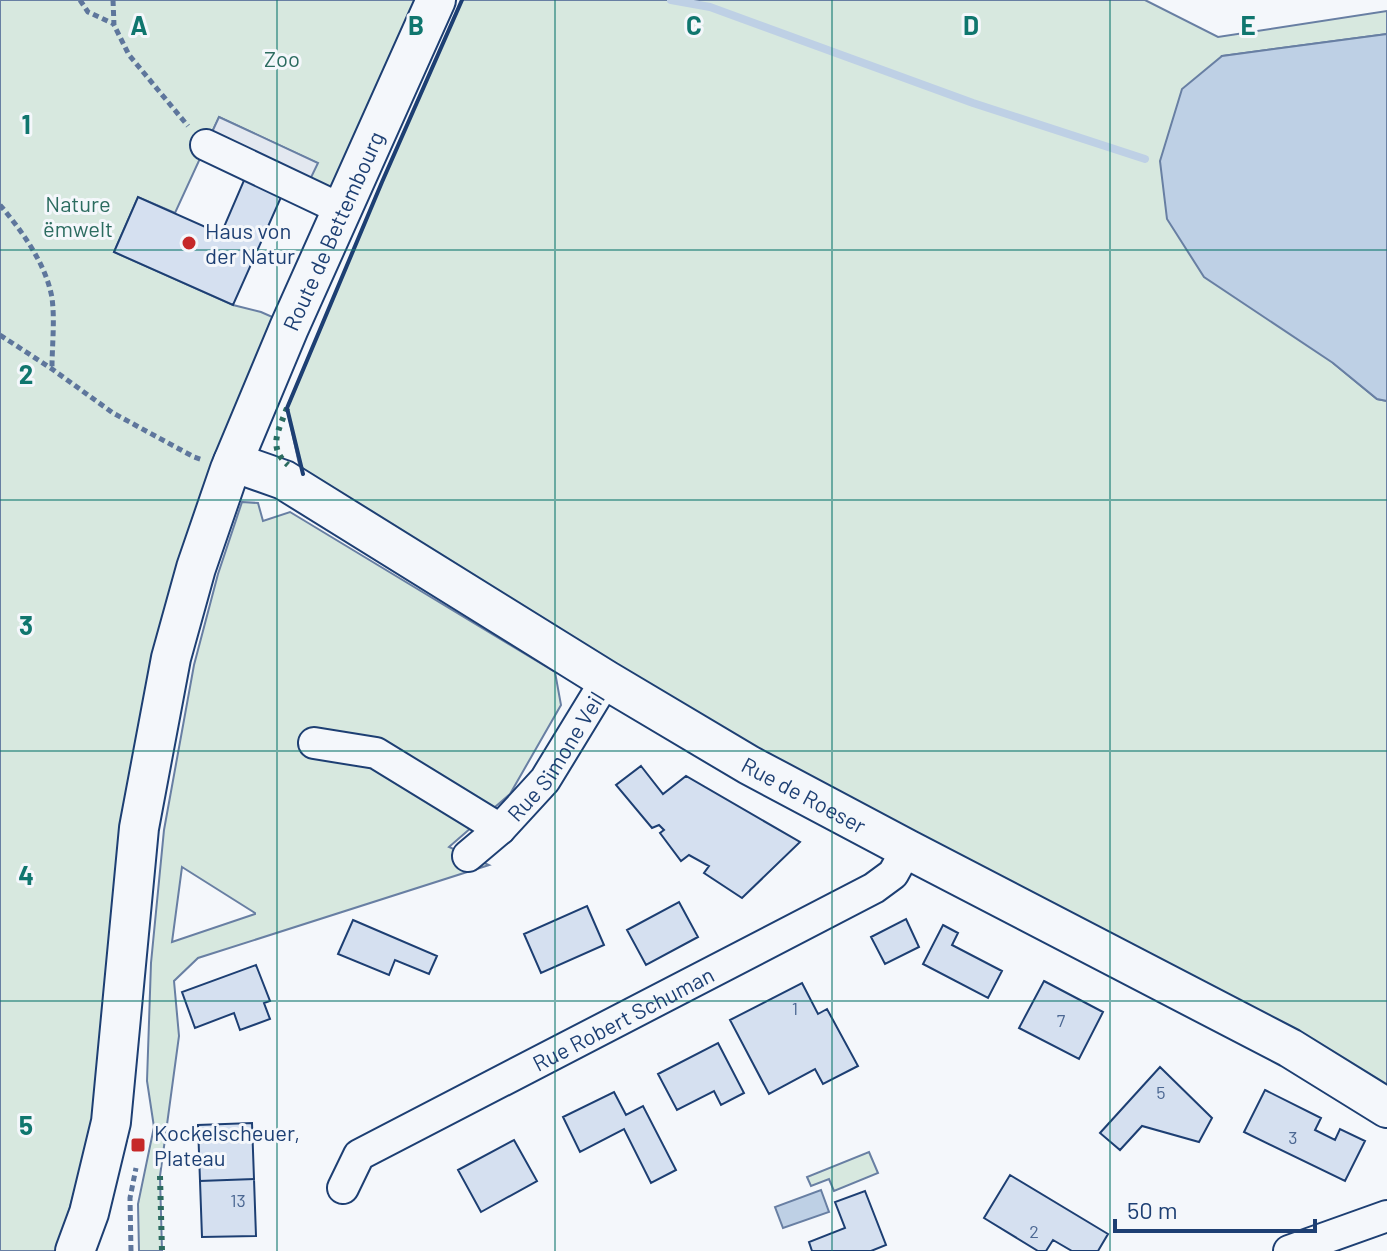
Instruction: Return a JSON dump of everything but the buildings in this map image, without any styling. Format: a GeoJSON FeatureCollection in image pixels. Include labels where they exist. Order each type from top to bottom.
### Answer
{"type":"FeatureCollection","features":[{"type":"Feature","properties":{"kind":"main road","name":"Route de Bettembourg"},"geometry":{"type":"LineString","coordinates":[[75,1251],[89,1213],[111,1122],[139,828],[171,658],[196,568],[232,466],[289,328],[436,0]]}},
{"type":"Feature","properties":{"kind":"main road","name":"Rue de Roeser"},"geometry":{"type":"LineString","coordinates":[[232,466],[284,480],[749,765],[1290,1048],[1387,1108]]}},
{"type":"Feature","properties":{"kind":"street"},"geometry":{"type":"LineString","coordinates":[[206,145],[343,210]]}},
{"type":"Feature","properties":{"kind":"street","name":"Rue Simone Veil"},"geometry":{"type":"LineString","coordinates":[[468,856],[500,829],[545,780],[606,680]]}},
{"type":"Feature","properties":{"kind":"street","name":"Rue Simone Veil"},"geometry":{"type":"LineString","coordinates":[[314,743],[376,753],[500,829]]}},
{"type":"Feature","properties":{"kind":"street","name":"Rue Robert Schuman"},"geometry":{"type":"LineString","coordinates":[[343,1188],[359,1155],[874,888],[893,874],[907,849]]}},
{"type":"Feature","properties":{"kind":"street"},"geometry":{"type":"LineString","coordinates":[[1289,1251],[1387,1216]]}},
{"type":"Feature","properties":{"kind":"path"},"geometry":{"type":"LineString","coordinates":[[80,0],[88,12],[114,25]]}},
{"type":"Feature","properties":{"kind":"path"},"geometry":{"type":"LineString","coordinates":[[113,0],[114,25],[129,55],[206,145]]}},
{"type":"Feature","properties":{"kind":"path"},"geometry":{"type":"LineString","coordinates":[[0,205],[18,226],[42,267],[52,298],[52,369]]}},
{"type":"Feature","properties":{"kind":"path"},"geometry":{"type":"LineString","coordinates":[[0,335],[113,413],[194,457],[232,466]]}},
{"type":"Feature","properties":{"kind":"path"},"geometry":{"type":"LineString","coordinates":[[131,1251],[130,1198],[139,1154]]}},
{"type":"Feature","properties":{"kind":"green space"},"geometry":{"type":"Polygon","coordinates":[[[0,0],[418,0],[329,203],[304,192],[317,163],[219,117],[175,213],[138,197],[114,252],[233,305],[277,319],[202,496],[93,1123],[58,1251],[0,1251],[0,0]]]}},
{"type":"Feature","properties":{"kind":"green space"},"geometry":{"type":"Polygon","coordinates":[[[462,0],[1145,0],[1218,37],[1387,11],[1387,34],[1222,56],[1333,363],[1377,399],[1387,401],[1387,1095],[758,752],[301,473],[287,409],[462,0]]]}},
{"type":"Feature","properties":{"kind":"green space"},"geometry":{"type":"Polygon","coordinates":[[[242,502],[258,503],[263,521],[290,512],[555,672],[561,705],[510,794],[449,847],[489,865],[198,958],[174,981],[179,1036],[160,1176],[162,1251],[139,1251],[138,1204],[154,1127],[147,1081],[151,963],[164,830],[194,665],[218,574],[242,502]],[[182,867],[172,942],[255,914],[182,867]]]}},
{"type":"Feature","properties":{"kind":"green space"},"geometry":{"type":"Polygon","coordinates":[[[869,1152],[878,1173],[834,1191],[829,1179],[811,1186],[807,1177],[869,1152]]]}},
{"type":"Feature","properties":{"kind":"shaded area"},"geometry":{"type":"Polygon","coordinates":[[[219,117],[318,163],[304,192],[206,145],[219,117]]]}},
{"type":"Feature","properties":{"kind":"water"},"geometry":{"type":"Polygon","coordinates":[[[1387,34],[1387,401],[1377,399],[1333,363],[1204,277],[1167,219],[1160,161],[1182,89],[1222,56],[1387,34]]]}},
{"type":"Feature","properties":{"kind":"water"},"geometry":{"type":"Polygon","coordinates":[[[821,1190],[829,1212],[783,1228],[775,1207],[821,1190]]]}},
{"type":"Feature","properties":{"kind":"waterway"},"geometry":{"type":"LineString","coordinates":[[671,0],[710,7],[973,103],[1145,159]]}},
{"type":"Feature","properties":{"kind":"hedge"},"geometry":{"type":"LineString","coordinates":[[287,408],[276,445],[288,465]]}},
{"type":"Feature","properties":{"kind":"hedge"},"geometry":{"type":"LineString","coordinates":[[160,1176],[162,1251]]}},
{"type":"Feature","properties":{"kind":"wall"},"geometry":{"type":"LineString","coordinates":[[303,474],[287,408],[462,0]]}},
{"type":"Feature","properties":{"kind":"place","name":"Haus von der Natur"},"geometry":{"type":"Point","coordinates":[189,243]}},
{"type":"Feature","properties":{"kind":"place","name":"Kockelscheuer, Plateau"},"geometry":{"type":"Point","coordinates":[138,1145]}},
{"type":"Feature","properties":{"kind":"park label","name":"Zoo"},"geometry":{"type":"Point","coordinates":[282,58]}},
{"type":"Feature","properties":{"kind":"park label","name":"Nature ëmwelt"},"geometry":{"type":"Point","coordinates":[78,216]}}]}
